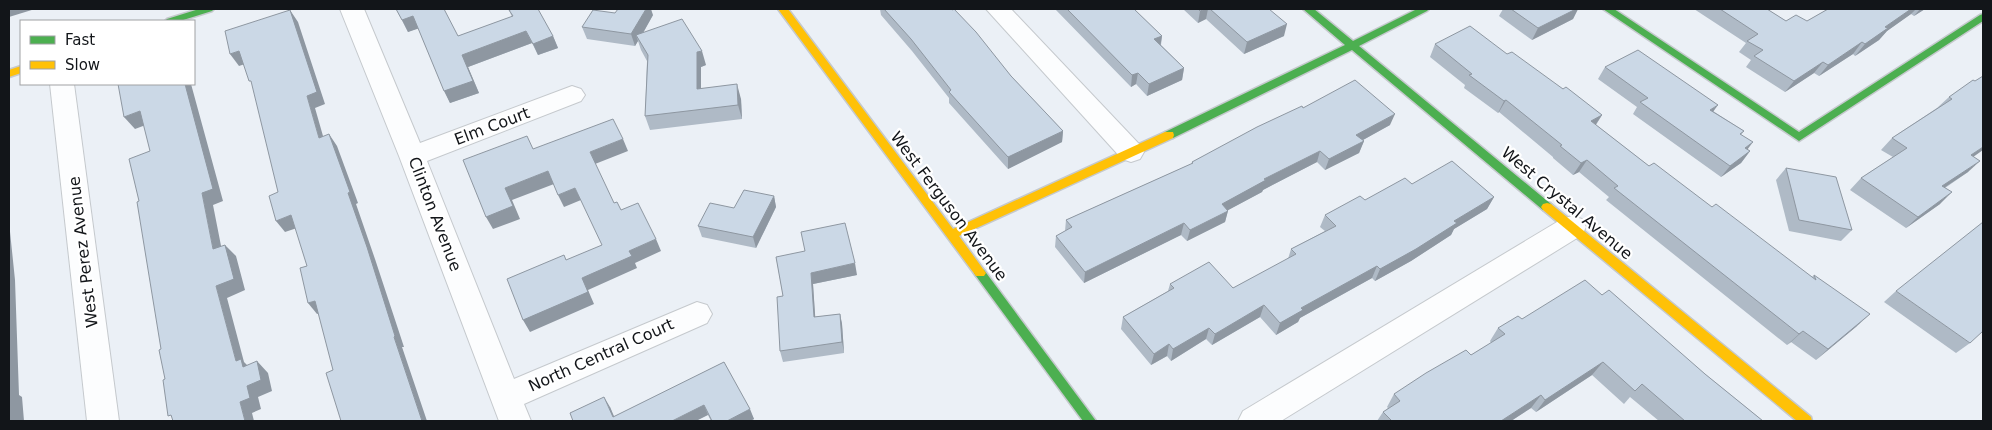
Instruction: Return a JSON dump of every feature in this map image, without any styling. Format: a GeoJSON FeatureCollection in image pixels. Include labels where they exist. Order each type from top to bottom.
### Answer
{"type":"FeatureCollection","features":[{"type":"Feature","properties":{"kind":"street"},"geometry":{"type":"LineString","coordinates":[[173,20],[209,9]]}},
{"type":"Feature","properties":{"kind":"street","name":"Clinton Avenue"},"geometry":{"type":"LineString","coordinates":[[352,9],[412,156],[510,409]]}},
{"type":"Feature","properties":{"kind":"street","name":"West Ferguson Avenue"},"geometry":{"type":"LineString","coordinates":[[783,9],[1090,421]]}},
{"type":"Feature","properties":{"kind":"street"},"geometry":{"type":"LineString","coordinates":[[998,9],[1131,152]]}},
{"type":"Feature","properties":{"kind":"street","name":"West Crystal Avenue"},"geometry":{"type":"LineString","coordinates":[[1308,9],[1806,421]]}},
{"type":"Feature","properties":{"kind":"street"},"geometry":{"type":"LineString","coordinates":[[950,235],[1131,152],[1353,46],[1424,9]]}},
{"type":"Feature","properties":{"kind":"street"},"geometry":{"type":"LineString","coordinates":[[1608,9],[1799,137],[1983,17]]}},
{"type":"Feature","properties":{"kind":"street","name":"West Perez Avenue"},"geometry":{"type":"LineString","coordinates":[[62,85],[103,421]]}},
{"type":"Feature","properties":{"kind":"street","name":"Elm Court"},"geometry":{"type":"LineString","coordinates":[[412,156],[572,95]]}},
{"type":"Feature","properties":{"kind":"street"},"geometry":{"type":"LineString","coordinates":[[1254,421],[1572,228]]}},
{"type":"Feature","properties":{"kind":"street","name":"North Central Court"},"geometry":{"type":"LineString","coordinates":[[510,409],[697,314]]}},
{"type":"Feature","properties":{"kind":"building"},"geometry":{"type":"Polygon","coordinates":[[[396,9],[444,9],[458,36],[513,16],[509,10],[538,9],[553,36],[533,44],[526,31],[462,55],[473,81],[444,91],[413,16],[402,20],[396,9]]]}},
{"type":"Feature","properties":{"kind":"building"},"geometry":{"type":"Polygon","coordinates":[[[618,9],[646,9],[631,34],[582,27],[593,10],[615,13],[618,9]]]}},
{"type":"Feature","properties":{"kind":"building"},"geometry":{"type":"Polygon","coordinates":[[[884,9],[954,9],[976,32],[1011,76],[1063,131],[1008,157],[949,92],[951,90],[911,39],[884,9]]]}},
{"type":"Feature","properties":{"kind":"building"},"geometry":{"type":"Polygon","coordinates":[[[1067,9],[1134,9],[1162,36],[1154,39],[1184,68],[1149,84],[1138,73],[1132,75],[1067,9]]]}},
{"type":"Feature","properties":{"kind":"building"},"geometry":{"type":"Polygon","coordinates":[[[1210,9],[1269,9],[1287,24],[1247,42],[1210,9]]]}},
{"type":"Feature","properties":{"kind":"building"},"geometry":{"type":"Polygon","coordinates":[[[1511,9],[1576,9],[1538,28],[1511,9]]]}},
{"type":"Feature","properties":{"kind":"building"},"geometry":{"type":"Polygon","coordinates":[[[1720,9],[1767,9],[1786,21],[1796,15],[1807,21],[1828,9],[1911,9],[1865,44],[1862,42],[1828,65],[1823,62],[1794,81],[1754,56],[1763,50],[1747,41],[1758,34],[1720,9]]]}},
{"type":"Feature","properties":{"kind":"building"},"geometry":{"type":"Polygon","coordinates":[[[290,10],[317,92],[307,96],[319,138],[329,134],[350,192],[348,193],[422,421],[341,421],[326,373],[333,370],[315,301],[308,303],[300,268],[307,266],[291,215],[276,221],[269,196],[278,192],[251,81],[249,81],[239,51],[230,54],[225,31],[290,10]]]}},
{"type":"Feature","properties":{"kind":"building"},"geometry":{"type":"Polygon","coordinates":[[[682,19],[702,51],[697,52],[697,89],[737,84],[738,105],[645,116],[648,55],[636,35],[682,19]]]}},
{"type":"Feature","properties":{"kind":"building"},"geometry":{"type":"Polygon","coordinates":[[[1470,26],[1507,54],[1512,52],[1563,89],[1566,87],[1602,115],[1591,121],[1649,166],[1654,163],[1712,207],[1716,204],[1816,280],[1814,275],[1870,314],[1828,349],[1803,331],[1799,334],[1614,188],[1618,186],[1587,160],[1581,163],[1560,146],[1562,145],[1506,100],[1504,101],[1469,75],[1472,74],[1435,44],[1470,26]]]}},
{"type":"Feature","properties":{"kind":"building"},"geometry":{"type":"Polygon","coordinates":[[[1638,50],[1718,105],[1710,110],[1744,131],[1740,134],[1753,142],[1745,148],[1750,151],[1730,166],[1640,102],[1648,98],[1605,67],[1638,50]]]}},
{"type":"Feature","properties":{"kind":"building"},"geometry":{"type":"Polygon","coordinates":[[[1983,76],[1983,147],[1971,155],[1980,161],[1942,186],[1952,192],[1918,217],[1861,178],[1907,148],[1892,138],[1952,99],[1949,97],[1973,80],[1975,81],[1983,76]]]}},
{"type":"Feature","properties":{"kind":"building"},"geometry":{"type":"Polygon","coordinates":[[[1355,80],[1395,114],[1356,135],[1364,141],[1329,159],[1320,151],[1264,179],[1266,180],[1222,204],[1228,211],[1190,230],[1184,223],[1085,272],[1056,236],[1072,227],[1066,220],[1193,163],[1257,127],[1302,106],[1303,108],[1355,80]]]}},
{"type":"Feature","properties":{"kind":"building"},"geometry":{"type":"Polygon","coordinates":[[[118,85],[185,85],[213,189],[202,193],[213,249],[225,245],[234,279],[216,286],[236,361],[241,359],[243,367],[257,361],[261,380],[247,386],[250,398],[240,402],[245,421],[173,421],[171,415],[168,416],[163,380],[165,379],[159,350],[161,349],[137,202],[139,201],[129,159],[150,151],[140,111],[124,117],[118,85]]]}},
{"type":"Feature","properties":{"kind":"building"},"geometry":{"type":"Polygon","coordinates":[[[613,119],[623,139],[590,152],[614,203],[617,202],[621,210],[638,203],[656,239],[629,251],[632,256],[582,278],[588,292],[523,320],[507,279],[564,255],[566,260],[602,245],[575,188],[558,195],[548,171],[505,188],[513,206],[486,217],[463,160],[527,136],[533,149],[613,119]]]}},
{"type":"Feature","properties":{"kind":"building"},"geometry":{"type":"Polygon","coordinates":[[[1452,161],[1494,197],[1454,221],[1457,223],[1416,249],[1380,269],[1377,266],[1301,308],[1303,310],[1280,323],[1264,305],[1215,334],[1209,328],[1173,349],[1169,344],[1154,354],[1123,317],[1174,288],[1170,284],[1209,262],[1233,288],[1296,254],[1291,249],[1336,226],[1325,215],[1360,196],[1365,200],[1405,178],[1412,184],[1452,161]]]}},
{"type":"Feature","properties":{"kind":"building"},"geometry":{"type":"Polygon","coordinates":[[[1786,168],[1836,177],[1852,230],[1799,220],[1786,168]]]}},
{"type":"Feature","properties":{"kind":"building"},"geometry":{"type":"Polygon","coordinates":[[[744,190],[774,196],[753,237],[698,226],[710,203],[734,208],[744,190]]]}},
{"type":"Feature","properties":{"kind":"building"},"geometry":{"type":"Polygon","coordinates":[[[1983,222],[1983,331],[1970,343],[1896,291],[1983,222]]]}},
{"type":"Feature","properties":{"kind":"building"},"geometry":{"type":"Polygon","coordinates":[[[845,223],[855,263],[811,273],[814,317],[840,314],[842,342],[780,351],[777,297],[783,296],[776,257],[805,251],[801,232],[845,223]]]}},
{"type":"Feature","properties":{"kind":"building"},"geometry":{"type":"Polygon","coordinates":[[[1585,280],[1602,295],[1609,290],[1705,374],[1763,421],[1685,421],[1642,384],[1635,391],[1603,362],[1545,400],[1541,395],[1501,421],[1392,421],[1383,412],[1400,401],[1394,394],[1426,373],[1466,350],[1471,355],[1505,334],[1498,328],[1518,316],[1522,319],[1585,280]]]}},
{"type":"Feature","properties":{"kind":"building"},"geometry":{"type":"Polygon","coordinates":[[[724,362],[750,409],[727,421],[712,421],[704,405],[672,421],[573,421],[570,413],[604,397],[613,417],[724,362]]]}},
{"type":"Feature","properties":{"kind":"traffic: fast"},"geometry":{"type":"LineString","coordinates":[[173,20],[209,9]]}},
{"type":"Feature","properties":{"kind":"traffic: fast"},"geometry":{"type":"LineString","coordinates":[[1308,9],[1547,207]]}},
{"type":"Feature","properties":{"kind":"traffic: fast"},"geometry":{"type":"LineString","coordinates":[[1169,135],[1307,69],[1424,9]]}},
{"type":"Feature","properties":{"kind":"traffic: fast"},"geometry":{"type":"LineString","coordinates":[[1608,9],[1799,137],[1983,17]]}},
{"type":"Feature","properties":{"kind":"traffic: fast"},"geometry":{"type":"LineString","coordinates":[[980,273],[1090,421]]}},
{"type":"Feature","properties":{"kind":"traffic: slow"},"geometry":{"type":"LineString","coordinates":[[783,9],[980,273]]}},
{"type":"Feature","properties":{"kind":"traffic: slow"},"geometry":{"type":"LineString","coordinates":[[9,74],[20,69]]}},
{"type":"Feature","properties":{"kind":"traffic: slow"},"geometry":{"type":"LineString","coordinates":[[950,235],[1169,135]]}},
{"type":"Feature","properties":{"kind":"traffic: slow"},"geometry":{"type":"LineString","coordinates":[[1547,207],[1806,421]]}}]}
